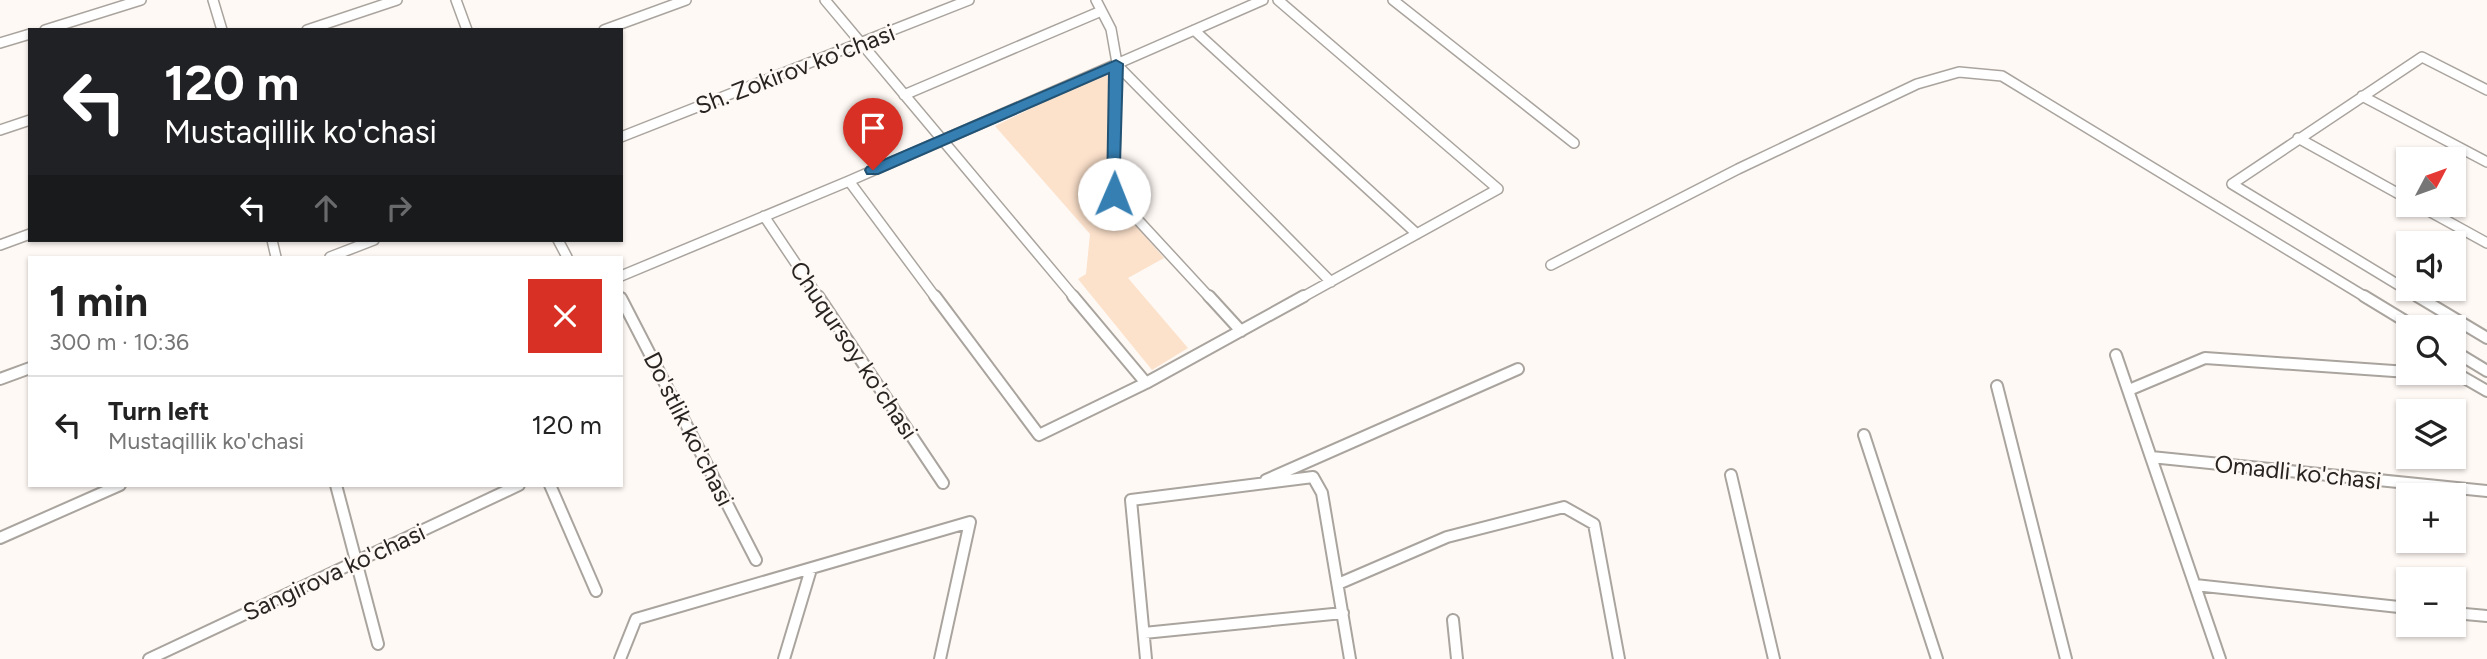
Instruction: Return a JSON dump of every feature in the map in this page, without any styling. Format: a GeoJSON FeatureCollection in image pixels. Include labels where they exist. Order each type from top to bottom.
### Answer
{"type":"FeatureCollection","features":[{"type":"Feature","properties":{"kind":"street"},"geometry":{"type":"LineString","coordinates":[[50,28],[111,5],[141,0]]}},
{"type":"Feature","properties":{"kind":"street"},"geometry":{"type":"LineString","coordinates":[[213,0],[221,28]]}},
{"type":"Feature","properties":{"kind":"street"},"geometry":{"type":"LineString","coordinates":[[313,28],[397,0]]}},
{"type":"Feature","properties":{"kind":"street"},"geometry":{"type":"LineString","coordinates":[[456,0],[466,28]]}},
{"type":"Feature","properties":{"kind":"street"},"geometry":{"type":"LineString","coordinates":[[609,28],[686,0]]}},
{"type":"Feature","properties":{"kind":"street"},"geometry":{"type":"LineString","coordinates":[[825,0],[1146,383]]}},
{"type":"Feature","properties":{"kind":"street","name":"Sh. Zokirov ko'chasi"},"geometry":{"type":"LineString","coordinates":[[623,135],[969,0]]}},
{"type":"Feature","properties":{"kind":"street"},"geometry":{"type":"LineString","coordinates":[[1096,0],[1099,12],[1111,29],[1116,64],[1114,194],[1241,331]]}},
{"type":"Feature","properties":{"kind":"street"},"geometry":{"type":"LineString","coordinates":[[623,275],[849,181],[1263,0]]}},
{"type":"Feature","properties":{"kind":"street"},"geometry":{"type":"LineString","coordinates":[[849,181],[1039,435],[1146,383],[1498,188],[1278,0]]}},
{"type":"Feature","properties":{"kind":"street"},"geometry":{"type":"LineString","coordinates":[[1393,0],[1574,144]]}},
{"type":"Feature","properties":{"kind":"street"},"geometry":{"type":"LineString","coordinates":[[904,95],[1099,12]]}},
{"type":"Feature","properties":{"kind":"street"},"geometry":{"type":"LineString","coordinates":[[1194,30],[1417,234]]}},
{"type":"Feature","properties":{"kind":"street"},"geometry":{"type":"LineString","coordinates":[[0,43],[28,35]]}},
{"type":"Feature","properties":{"kind":"street"},"geometry":{"type":"LineString","coordinates":[[2487,90],[2422,57],[2232,184],[2487,338]]}},
{"type":"Feature","properties":{"kind":"street"},"geometry":{"type":"LineString","coordinates":[[1116,64],[1331,282]]}},
{"type":"Feature","properties":{"kind":"street"},"geometry":{"type":"LineString","coordinates":[[1551,265],[1738,169],[1917,84],[1938,75],[1979,71],[2002,76],[2396,315]]}},
{"type":"Feature","properties":{"kind":"street"},"geometry":{"type":"LineString","coordinates":[[2362,96],[2487,162]]}},
{"type":"Feature","properties":{"kind":"street"},"geometry":{"type":"LineString","coordinates":[[0,130],[28,121]]}},
{"type":"Feature","properties":{"kind":"street"},"geometry":{"type":"LineString","coordinates":[[2298,138],[2396,192]]}},
{"type":"Feature","properties":{"kind":"street","name":"Chuqursoy ko'chasi"},"geometry":{"type":"LineString","coordinates":[[764,216],[943,483]]}},
{"type":"Feature","properties":{"kind":"street"},"geometry":{"type":"LineString","coordinates":[[2440,217],[2487,243]]}},
{"type":"Feature","properties":{"kind":"street"},"geometry":{"type":"LineString","coordinates":[[0,245],[28,235]]}},
{"type":"Feature","properties":{"kind":"street"},"geometry":{"type":"LineString","coordinates":[[333,256],[369,242]]}},
{"type":"Feature","properties":{"kind":"street","name":"Do'stlik ko'chasi"},"geometry":{"type":"LineString","coordinates":[[623,302],[756,560]]}},
{"type":"Feature","properties":{"kind":"street"},"geometry":{"type":"LineString","coordinates":[[2116,355],[2220,659]]}},
{"type":"Feature","properties":{"kind":"street"},"geometry":{"type":"LineString","coordinates":[[2129,390],[2205,358],[2396,371]]}},
{"type":"Feature","properties":{"kind":"street"},"geometry":{"type":"LineString","coordinates":[[2466,358],[2487,371]]}},
{"type":"Feature","properties":{"kind":"street"},"geometry":{"type":"LineString","coordinates":[[0,379],[28,369]]}},
{"type":"Feature","properties":{"kind":"street"},"geometry":{"type":"LineString","coordinates":[[1256,484],[1518,369]]}},
{"type":"Feature","properties":{"kind":"street"},"geometry":{"type":"LineString","coordinates":[[2466,379],[2487,391]]}},
{"type":"Feature","properties":{"kind":"street"},"geometry":{"type":"LineString","coordinates":[[1997,386],[2066,659]]}},
{"type":"Feature","properties":{"kind":"street"},"geometry":{"type":"LineString","coordinates":[[1864,435],[1937,659]]}},
{"type":"Feature","properties":{"kind":"street","name":"Omadli ko'chasi"},"geometry":{"type":"LineString","coordinates":[[2151,457],[2487,491]]}},
{"type":"Feature","properties":{"kind":"street"},"geometry":{"type":"LineString","coordinates":[[1731,475],[1774,659]]}},
{"type":"Feature","properties":{"kind":"street"},"geometry":{"type":"LineString","coordinates":[[1146,659],[1131,500],[1313,477],[1322,493],[1350,659]]}},
{"type":"Feature","properties":{"kind":"street"},"geometry":{"type":"LineString","coordinates":[[0,538],[115,487]]}},
{"type":"Feature","properties":{"kind":"street"},"geometry":{"type":"LineString","coordinates":[[337,487],[378,644]]}},
{"type":"Feature","properties":{"kind":"street","name":"Sangirova ko'chasi"},"geometry":{"type":"LineString","coordinates":[[149,659],[515,487]]}},
{"type":"Feature","properties":{"kind":"street"},"geometry":{"type":"LineString","coordinates":[[551,487],[596,591]]}},
{"type":"Feature","properties":{"kind":"street"},"geometry":{"type":"LineString","coordinates":[[1338,584],[1447,537],[1564,507],[1594,524],[1619,659]]}},
{"type":"Feature","properties":{"kind":"street"},"geometry":{"type":"LineString","coordinates":[[620,659],[636,619],[970,523],[940,659]]}},
{"type":"Feature","properties":{"kind":"street"},"geometry":{"type":"LineString","coordinates":[[784,659],[811,569]]}},
{"type":"Feature","properties":{"kind":"street"},"geometry":{"type":"LineString","coordinates":[[2195,585],[2396,607]]}},
{"type":"Feature","properties":{"kind":"street"},"geometry":{"type":"LineString","coordinates":[[1144,633],[1343,613]]}},
{"type":"Feature","properties":{"kind":"street"},"geometry":{"type":"LineString","coordinates":[[2466,614],[2487,616]]}},
{"type":"Feature","properties":{"kind":"street"},"geometry":{"type":"LineString","coordinates":[[1453,620],[1457,659]]}},
{"type":"Feature","properties":{"kind":"shaded area"},"geometry":{"type":"Polygon","coordinates":[[[1111,69],[1110,196],[1164,258],[1128,278],[1188,348],[1152,370],[1078,279],[1086,274],[1090,234],[995,126],[1111,69]]]}},
{"type":"Feature","properties":{"kind":"route"},"geometry":{"type":"LineString","coordinates":[[873,170],[1116,64],[1114,194]]}}]}
